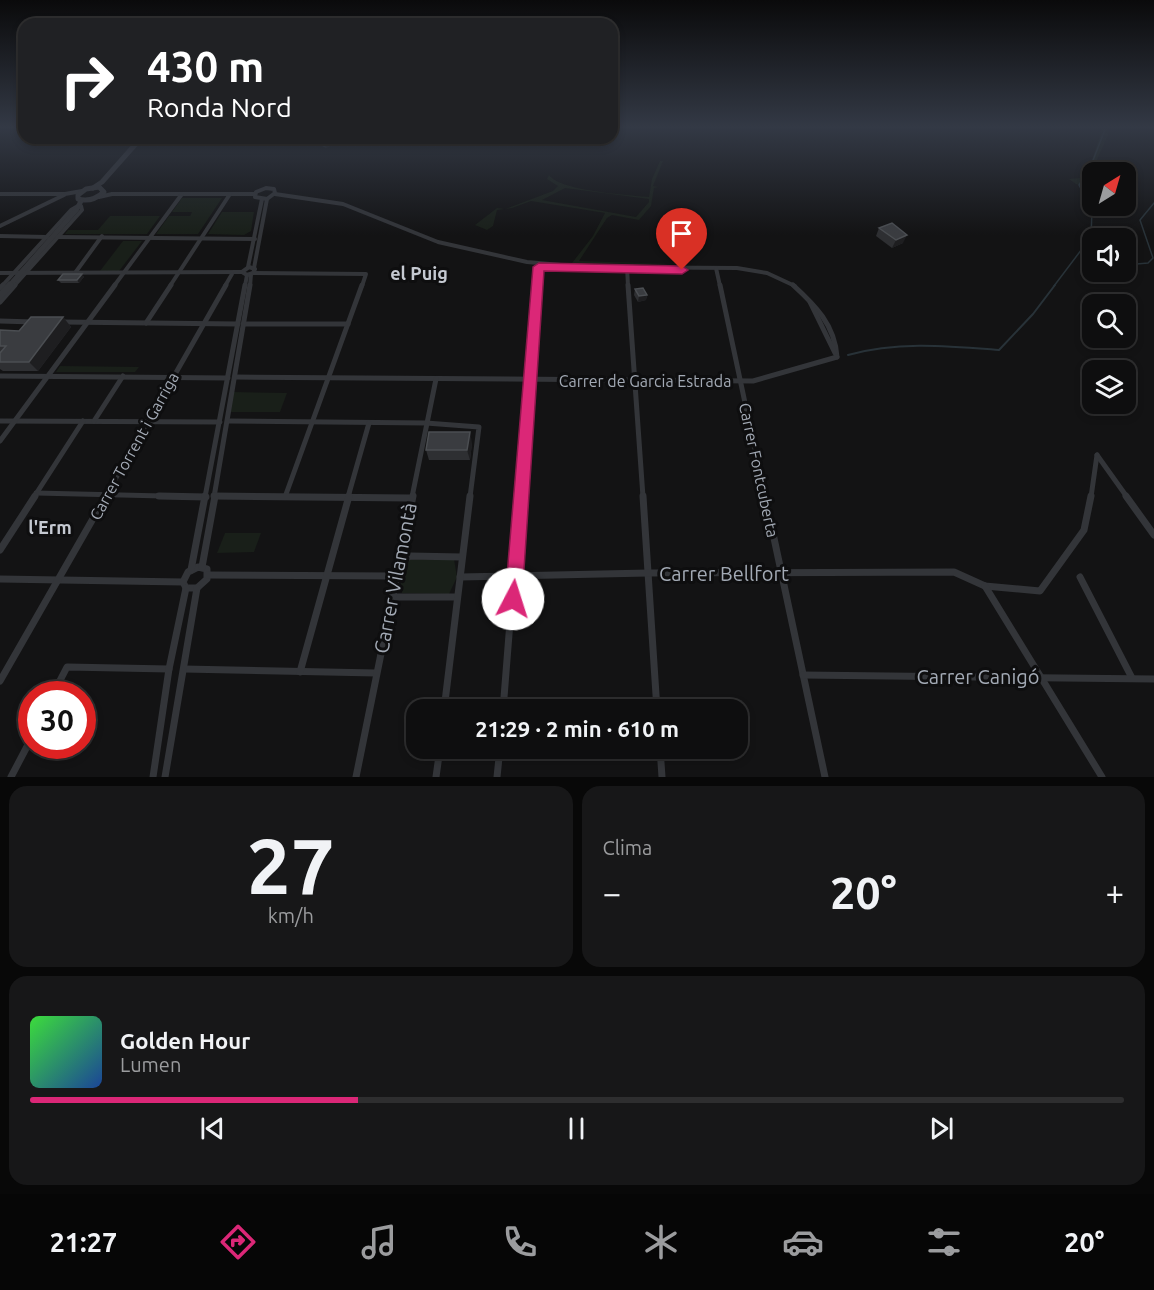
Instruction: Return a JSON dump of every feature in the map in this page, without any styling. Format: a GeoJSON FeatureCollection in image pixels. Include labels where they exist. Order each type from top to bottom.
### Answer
{"type":"FeatureCollection","features":[{"type":"Feature","properties":{"kind":"street"},"geometry":{"type":"LineString","coordinates":[[99,197],[102,187],[121,163]]}},
{"type":"Feature","properties":{"kind":"street"},"geometry":{"type":"LineString","coordinates":[[0,288],[20,273],[57,237],[83,191],[102,187],[112,194]]}},
{"type":"Feature","properties":{"kind":"street"},"geometry":{"type":"LineString","coordinates":[[0,302],[46,237],[78,202],[112,194],[255,194],[269,188],[275,190],[275,194]]}},
{"type":"Feature","properties":{"kind":"street"},"geometry":{"type":"LineString","coordinates":[[0,194],[65,194],[78,202]]}},
{"type":"Feature","properties":{"kind":"street"},"geometry":{"type":"LineString","coordinates":[[0,226],[65,194]]}},
{"type":"Feature","properties":{"kind":"street"},"geometry":{"type":"LineString","coordinates":[[1,440],[182,194]]}},
{"type":"Feature","properties":{"kind":"street"},"geometry":{"type":"LineString","coordinates":[[146,322],[230,194]]}},
{"type":"Feature","properties":{"kind":"street"},"geometry":{"type":"LineString","coordinates":[[255,194],[255,197],[264,199],[275,194],[343,204],[422,237],[486,257],[539,266],[717,269]]}},
{"type":"Feature","properties":{"kind":"street"},"geometry":{"type":"LineString","coordinates":[[250,272],[248,267],[264,199]]}},
{"type":"Feature","properties":{"kind":"street"},"geometry":{"type":"LineString","coordinates":[[153,777],[184,585],[191,570],[231,377],[264,199]]}},
{"type":"Feature","properties":{"kind":"street"},"geometry":{"type":"LineString","coordinates":[[0,296],[63,228]]}},
{"type":"Feature","properties":{"kind":"street"},"geometry":{"type":"LineString","coordinates":[[0,236],[46,237]]}},
{"type":"Feature","properties":{"kind":"street"},"geometry":{"type":"LineString","coordinates":[[75,273],[102,236]]}},
{"type":"Feature","properties":{"kind":"street"},"geometry":{"type":"LineString","coordinates":[[57,237],[255,238]]}},
{"type":"Feature","properties":{"kind":"street"},"geometry":{"type":"LineString","coordinates":[[504,699],[539,266]]}},
{"type":"Feature","properties":{"kind":"street"},"geometry":{"type":"LineString","coordinates":[[627,269],[656,699]]}},
{"type":"Feature","properties":{"kind":"street","name":"Carrer de Garcia Estrada"},"geometry":{"type":"LineString","coordinates":[[0,376],[741,382],[753,381],[837,357],[811,303],[794,288],[761,274],[717,269]]}},
{"type":"Feature","properties":{"kind":"street","name":"Carrer Fontcuberta"},"geometry":{"type":"LineString","coordinates":[[717,269],[825,777]]}},
{"type":"Feature","properties":{"kind":"street"},"geometry":{"type":"LineString","coordinates":[[0,273],[366,274],[285,497]]}},
{"type":"Feature","properties":{"kind":"street","name":"Carrer Torrent i Garriga"},"geometry":{"type":"LineString","coordinates":[[0,681],[232,274]]}},
{"type":"Feature","properties":{"kind":"street"},"geometry":{"type":"LineString","coordinates":[[0,321],[43,322]]}},
{"type":"Feature","properties":{"kind":"street"},"geometry":{"type":"LineString","coordinates":[[54,322],[348,324]]}},
{"type":"Feature","properties":{"kind":"street"},"geometry":{"type":"LineString","coordinates":[[94,421],[123,376]]}},
{"type":"Feature","properties":{"kind":"street"},"geometry":{"type":"LineString","coordinates":[[202,567],[228,421],[231,377]]}},
{"type":"Feature","properties":{"kind":"street","name":"Carrer Vilamontà"},"geometry":{"type":"LineString","coordinates":[[356,777],[435,379]]}},
{"type":"Feature","properties":{"kind":"street"},"geometry":{"type":"LineString","coordinates":[[0,550],[83,421]]}},
{"type":"Feature","properties":{"kind":"street"},"geometry":{"type":"LineString","coordinates":[[228,421],[426,423],[479,427],[445,699]]}},
{"type":"Feature","properties":{"kind":"street"},"geometry":{"type":"LineString","coordinates":[[0,422],[220,422]]}},
{"type":"Feature","properties":{"kind":"street"},"geometry":{"type":"LineString","coordinates":[[300,672],[325,575],[369,423]]}},
{"type":"Feature","properties":{"kind":"street","name":"Carrer Bellfort"},"geometry":{"type":"LineString","coordinates":[[460,577],[648,573],[954,572],[985,586],[1040,591],[1050,582],[1086,527],[1097,454],[1154,535]]}},
{"type":"Feature","properties":{"kind":"street"},"geometry":{"type":"LineString","coordinates":[[36,493],[206,497]]}},
{"type":"Feature","properties":{"kind":"street"},"geometry":{"type":"LineString","coordinates":[[214,496],[410,498]]}},
{"type":"Feature","properties":{"kind":"street"},"geometry":{"type":"LineString","coordinates":[[398,563],[410,555],[462,557]]}},
{"type":"Feature","properties":{"kind":"street"},"geometry":{"type":"LineString","coordinates":[[165,777],[197,588],[208,575],[207,569],[202,567],[191,570]]}},
{"type":"Feature","properties":{"kind":"street"},"geometry":{"type":"LineString","coordinates":[[208,575],[395,576]]}},
{"type":"Feature","properties":{"kind":"street"},"geometry":{"type":"LineString","coordinates":[[1080,577],[1132,678]]}},
{"type":"Feature","properties":{"kind":"street"},"geometry":{"type":"LineString","coordinates":[[0,579],[184,585],[197,588]]}},
{"type":"Feature","properties":{"kind":"street"},"geometry":{"type":"LineString","coordinates":[[985,586],[1060,713],[1102,777]]}},
{"type":"Feature","properties":{"kind":"street"},"geometry":{"type":"LineString","coordinates":[[392,597],[457,597]]}},
{"type":"Feature","properties":{"kind":"street"},"geometry":{"type":"LineString","coordinates":[[60,681],[67,668],[169,669]]}},
{"type":"Feature","properties":{"kind":"street"},"geometry":{"type":"LineString","coordinates":[[184,669],[376,673]]}},
{"type":"Feature","properties":{"kind":"street","name":"Carrer Canigó"},"geometry":{"type":"LineString","coordinates":[[803,675],[1154,679]]}},
{"type":"Feature","properties":{"kind":"street"},"geometry":{"type":"LineString","coordinates":[[11,777],[20,759]]}},
{"type":"Feature","properties":{"kind":"street"},"geometry":{"type":"LineString","coordinates":[[436,777],[438,759]]}},
{"type":"Feature","properties":{"kind":"street"},"geometry":{"type":"LineString","coordinates":[[497,777],[499,759]]}},
{"type":"Feature","properties":{"kind":"street"},"geometry":{"type":"LineString","coordinates":[[661,759],[662,777]]}},
{"type":"Feature","properties":{"kind":"shaded area"},"geometry":{"type":"Polygon","coordinates":[[[659,163],[662,163],[653,186],[658,187],[654,188],[651,206],[639,220],[612,215],[607,218],[579,261],[673,264],[572,263],[593,236],[605,213],[531,201],[505,209],[553,191],[558,186],[547,179],[549,175],[566,185],[649,197],[652,179],[659,163]],[[565,188],[542,200],[636,217],[649,199],[565,188]]]}},
{"type":"Feature","properties":{"kind":"shaded area"},"geometry":{"type":"Polygon","coordinates":[[[1081,178],[1082,186],[1069,179],[1081,178]]]}},
{"type":"Feature","properties":{"kind":"shaded area"},"geometry":{"type":"Polygon","coordinates":[[[182,198],[222,198],[198,234],[156,234],[169,216],[190,216],[192,212],[172,212],[182,198]]]}},
{"type":"Feature","properties":{"kind":"shaded area"},"geometry":{"type":"Polygon","coordinates":[[[497,208],[505,209],[497,210],[493,226],[487,230],[475,225],[497,208]]]}},
{"type":"Feature","properties":{"kind":"shaded area"},"geometry":{"type":"Polygon","coordinates":[[[222,212],[254,212],[251,231],[244,235],[208,234],[222,212]]]}},
{"type":"Feature","properties":{"kind":"shaded area"},"geometry":{"type":"Polygon","coordinates":[[[110,216],[160,216],[147,234],[65,234],[68,230],[98,230],[110,216]]]}},
{"type":"Feature","properties":{"kind":"shaded area"},"geometry":{"type":"Polygon","coordinates":[[[704,235],[705,237],[673,264],[704,235]]]}},
{"type":"Feature","properties":{"kind":"shaded area"},"geometry":{"type":"Polygon","coordinates":[[[123,241],[142,241],[119,271],[100,271],[123,241]]]}},
{"type":"Feature","properties":{"kind":"shaded area"},"geometry":{"type":"Polygon","coordinates":[[[60,366],[139,367],[135,372],[56,372],[60,366]]]}},
{"type":"Feature","properties":{"kind":"shaded area"},"geometry":{"type":"Polygon","coordinates":[[[233,392],[287,393],[280,412],[230,412],[233,392]]]}},
{"type":"Feature","properties":{"kind":"shaded area"},"geometry":{"type":"Polygon","coordinates":[[[225,533],[261,533],[254,552],[217,553],[225,533]]]}},
{"type":"Feature","properties":{"kind":"shaded area"},"geometry":{"type":"Polygon","coordinates":[[[409,559],[454,559],[457,577],[449,594],[402,593],[400,576],[409,559]]]}},
{"type":"Feature","properties":{"kind":"building"},"geometry":{"type":"Polygon","coordinates":[[[892,223],[907,235],[896,240],[879,228],[892,223]]]}},
{"type":"Feature","properties":{"kind":"building"},"geometry":{"type":"Polygon","coordinates":[[[63,274],[82,274],[77,280],[58,280],[63,274]]]}},
{"type":"Feature","properties":{"kind":"building"},"geometry":{"type":"Polygon","coordinates":[[[643,288],[647,295],[639,296],[635,289],[643,288]]]}},
{"type":"Feature","properties":{"kind":"building"},"geometry":{"type":"Polygon","coordinates":[[[31,317],[63,317],[29,362],[0,362],[0,353],[6,346],[0,346],[0,330],[19,331],[31,317]]]}},
{"type":"Feature","properties":{"kind":"building"},"geometry":{"type":"Polygon","coordinates":[[[429,432],[470,432],[467,450],[426,450],[429,432]]]}},
{"type":"Feature","properties":{"kind":"waterway"},"geometry":{"type":"LineString","coordinates":[[1054,286],[1091,237],[1092,210],[1079,185],[1092,163]]}},
{"type":"Feature","properties":{"kind":"waterway"},"geometry":{"type":"LineString","coordinates":[[1136,264],[1148,263],[1153,258],[1140,220],[1154,203]]}},
{"type":"Feature","properties":{"kind":"waterway"},"geometry":{"type":"LineString","coordinates":[[848,355],[904,346],[999,350],[1033,314],[1055,285]]}},
{"type":"Feature","properties":{"kind":"district","name":"el Puig"},"geometry":{"type":"Point","coordinates":[419,273]}},
{"type":"Feature","properties":{"kind":"district","name":"l'Erm"},"geometry":{"type":"Point","coordinates":[50,527]}},
{"type":"Feature","properties":{"kind":"route"},"geometry":{"type":"LineString","coordinates":[[513,599],[539,267],[584,270],[682,270]]}}]}
